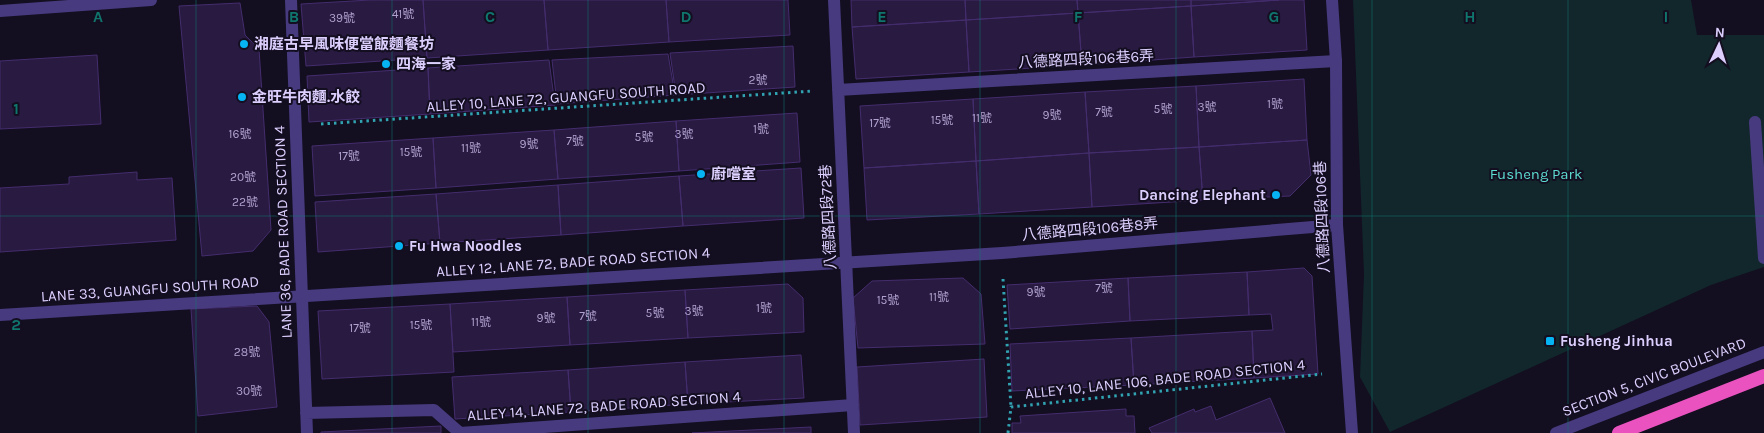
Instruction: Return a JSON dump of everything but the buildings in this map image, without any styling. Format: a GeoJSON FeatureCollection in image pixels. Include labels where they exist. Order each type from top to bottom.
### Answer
{"type":"FeatureCollection","features":[{"type":"Feature","properties":{"kind":"highway"},"geometry":{"type":"LineString","coordinates":[[1619,433],[1764,376]]}},
{"type":"Feature","properties":{"kind":"street"},"geometry":{"type":"LineString","coordinates":[[0,11],[151,0]]}},
{"type":"Feature","properties":{"kind":"street","name":"LANE 36, BADE ROAD SECTION 4"},"geometry":{"type":"LineString","coordinates":[[291,0],[307,433]]}},
{"type":"Feature","properties":{"kind":"street","name":"八德路四段72巷"},"geometry":{"type":"LineString","coordinates":[[834,0],[854,433]]}},
{"type":"Feature","properties":{"kind":"street","name":"八德路四段106巷"},"geometry":{"type":"LineString","coordinates":[[1332,0],[1336,61],[1337,225],[1352,433]]}},
{"type":"Feature","properties":{"kind":"street","name":"八德路四段106巷6弄"},"geometry":{"type":"LineString","coordinates":[[838,90],[1336,61]]}},
{"type":"Feature","properties":{"kind":"street"},"geometry":{"type":"LineString","coordinates":[[1755,122],[1764,258]]}},
{"type":"Feature","properties":{"kind":"street","name":"八德路四段106巷8弄"},"geometry":{"type":"LineString","coordinates":[[846,262],[1002,253],[1337,225]]}},
{"type":"Feature","properties":{"kind":"street","name":"ALLEY 12, LANE 72, BADE ROAD SECTION 4"},"geometry":{"type":"LineString","coordinates":[[302,295],[846,262]]}},
{"type":"Feature","properties":{"kind":"street","name":"LANE 33, GUANGFU SOUTH ROAD"},"geometry":{"type":"LineString","coordinates":[[0,315],[302,295]]}},
{"type":"Feature","properties":{"kind":"street","name":"SECTION 5, CIVIC BOULEVARD"},"geometry":{"type":"LineString","coordinates":[[1556,433],[1764,352]]}},
{"type":"Feature","properties":{"kind":"street","name":"ALLEY 14, LANE 72, BADE ROAD SECTION 4"},"geometry":{"type":"LineString","coordinates":[[306,413],[434,410],[460,433],[853,405]]}},
{"type":"Feature","properties":{"kind":"path","name":"ALLEY 10, LANE 72, GUANGFU SOUTH ROAD"},"geometry":{"type":"LineString","coordinates":[[295,126],[838,90]]}},
{"type":"Feature","properties":{"kind":"path"},"geometry":{"type":"LineString","coordinates":[[1002,253],[1011,407]]}},
{"type":"Feature","properties":{"kind":"path","name":"ALLEY 10, LANE 106, BADE ROAD SECTION 4"},"geometry":{"type":"LineString","coordinates":[[1008,433],[1011,407],[1347,372]]}},
{"type":"Feature","properties":{"kind":"green space","name":"Fusheng Park"},"geometry":{"type":"Polygon","coordinates":[[[1353,0],[1691,0],[1697,35],[1764,35],[1764,267],[1711,285],[1390,432],[1360,377],[1364,274],[1353,0]]]}},
{"type":"Feature","properties":{"kind":"place","name":"湘庭古早風味便當飯麵餐坊"},"geometry":{"type":"Point","coordinates":[244,44]}},
{"type":"Feature","properties":{"kind":"place","name":"四海一家"},"geometry":{"type":"Point","coordinates":[386,64]}},
{"type":"Feature","properties":{"kind":"place","name":"金旺牛肉麵.水餃"},"geometry":{"type":"Point","coordinates":[242,97]}},
{"type":"Feature","properties":{"kind":"place","name":"廚嚐室"},"geometry":{"type":"Point","coordinates":[701,174]}},
{"type":"Feature","properties":{"kind":"place","name":"Dancing Elephant"},"geometry":{"type":"Point","coordinates":[1276,195]}},
{"type":"Feature","properties":{"kind":"place","name":"Fu Hwa Noodles"},"geometry":{"type":"Point","coordinates":[399,246]}},
{"type":"Feature","properties":{"kind":"place","name":"Fusheng Jinhua"},"geometry":{"type":"Point","coordinates":[1550,341]}}]}
